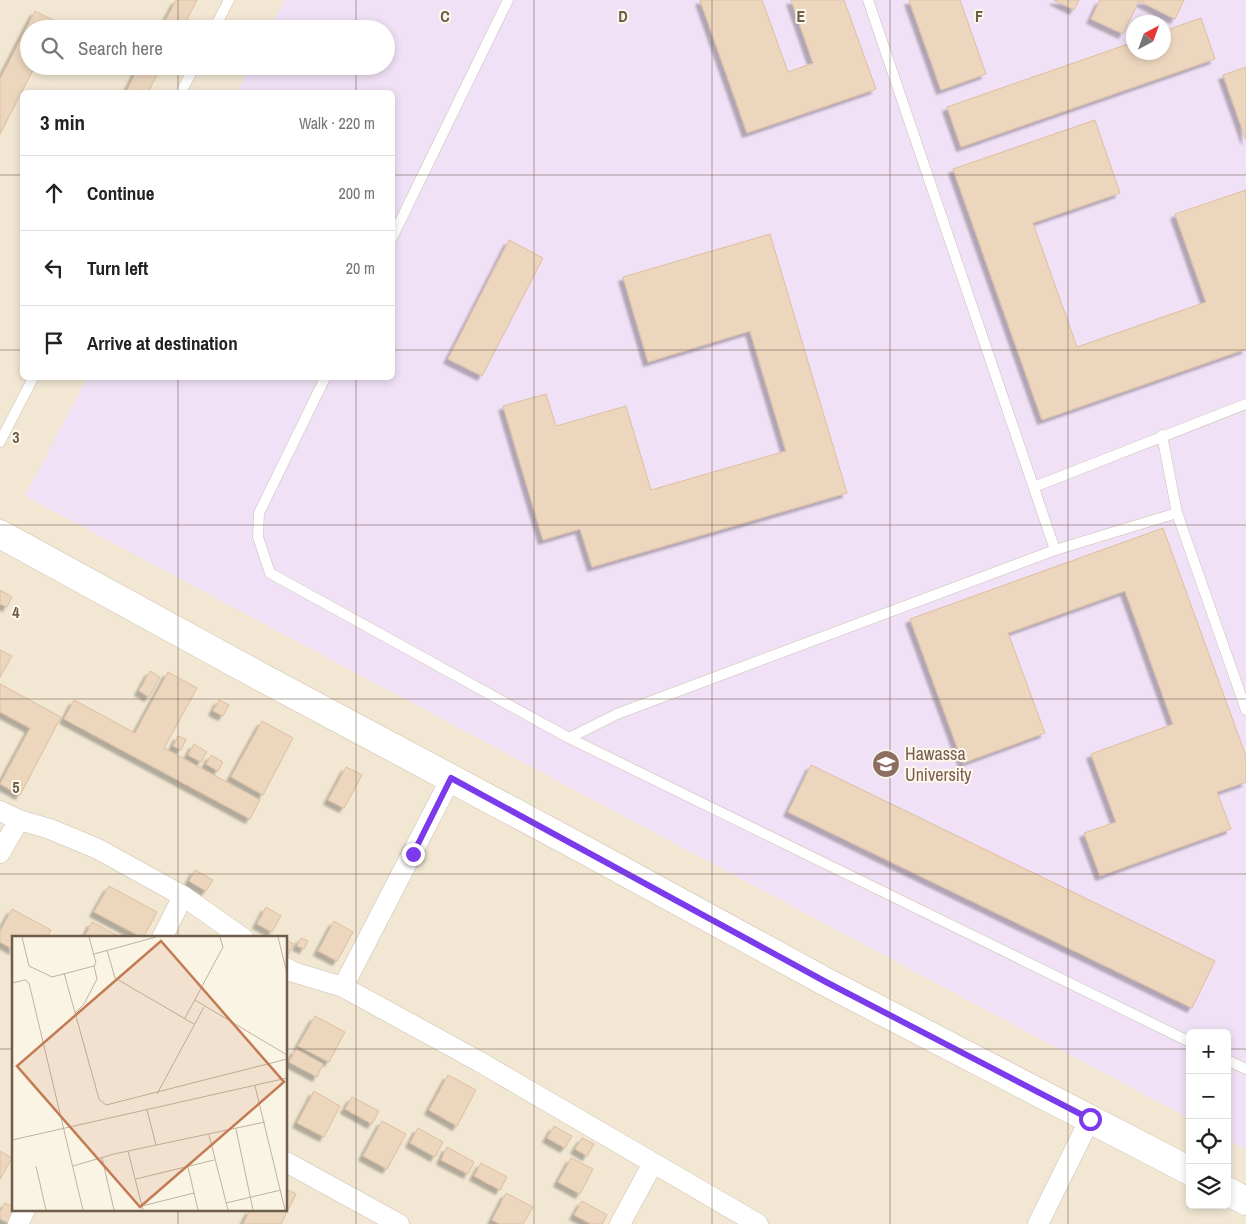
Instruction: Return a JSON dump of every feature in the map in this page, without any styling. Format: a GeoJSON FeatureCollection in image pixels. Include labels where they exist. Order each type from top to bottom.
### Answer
{"type":"FeatureCollection","features":[{"type":"Feature","properties":{"kind":"street"},"geometry":{"type":"LineString","coordinates":[[0,534],[826,982],[1186,1170]]}},
{"type":"Feature","properties":{"kind":"street"},"geometry":{"type":"LineString","coordinates":[[344,987],[451,778]]}},
{"type":"Feature","properties":{"kind":"street"},"geometry":{"type":"LineString","coordinates":[[0,811],[19,820],[98,849],[183,896],[240,936]]}},
{"type":"Feature","properties":{"kind":"street"},"geometry":{"type":"LineString","coordinates":[[0,853],[19,820]]}},
{"type":"Feature","properties":{"kind":"street"},"geometry":{"type":"LineString","coordinates":[[163,936],[183,896]]}},
{"type":"Feature","properties":{"kind":"street"},"geometry":{"type":"LineString","coordinates":[[288,969],[344,987],[480,1062],[758,1224]]}},
{"type":"Feature","properties":{"kind":"street"},"geometry":{"type":"LineString","coordinates":[[1038,1224],[1090,1119]]}},
{"type":"Feature","properties":{"kind":"street"},"geometry":{"type":"LineString","coordinates":[[288,1163],[399,1224]]}},
{"type":"Feature","properties":{"kind":"street"},"geometry":{"type":"LineString","coordinates":[[620,1224],[653,1163]]}},
{"type":"Feature","properties":{"kind":"street"},"geometry":{"type":"LineString","coordinates":[[1231,1193],[1246,1201]]}},
{"type":"Feature","properties":{"kind":"street"},"geometry":{"type":"LineString","coordinates":[[18,1224],[25,1212]]}},
{"type":"Feature","properties":{"kind":"lane"},"geometry":{"type":"LineString","coordinates":[[219,20],[229,0]]}},
{"type":"Feature","properties":{"kind":"lane"},"geometry":{"type":"LineString","coordinates":[[395,232],[508,0]]}},
{"type":"Feature","properties":{"kind":"lane"},"geometry":{"type":"LineString","coordinates":[[868,0],[1055,550]]}},
{"type":"Feature","properties":{"kind":"lane"},"geometry":{"type":"LineString","coordinates":[[182,90],[190,75]]}},
{"type":"Feature","properties":{"kind":"lane"},"geometry":{"type":"LineString","coordinates":[[0,442],[33,380]]}},
{"type":"Feature","properties":{"kind":"lane"},"geometry":{"type":"LineString","coordinates":[[324,380],[259,513],[258,537],[270,573],[569,738],[1186,1040]]}},
{"type":"Feature","properties":{"kind":"lane"},"geometry":{"type":"LineString","coordinates":[[1034,487],[1162,435],[1246,404]]}},
{"type":"Feature","properties":{"kind":"lane"},"geometry":{"type":"LineString","coordinates":[[1162,435],[1177,513],[1246,710]]}},
{"type":"Feature","properties":{"kind":"lane"},"geometry":{"type":"LineString","coordinates":[[569,738],[617,714],[1055,550],[1177,513]]}},
{"type":"Feature","properties":{"kind":"lane"},"geometry":{"type":"LineString","coordinates":[[1231,1062],[1246,1069]]}},
{"type":"Feature","properties":{"kind":"shaded area"},"geometry":{"type":"Polygon","coordinates":[[[0,0],[285,0],[275,20],[20,20],[20,75],[246,75],[238,90],[20,90],[20,380],[86,380],[26,496],[1186,1117],[1186,1209],[1231,1209],[1231,1142],[1246,1150],[1246,1224],[0,1224],[0,0]]]}},
{"type":"Feature","properties":{"kind":"shaded area","name":"Hawassa University"},"geometry":{"type":"Polygon","coordinates":[[[285,0],[1246,0],[1246,1150],[1231,1142],[1231,1029],[1186,1029],[1186,1117],[25,496],[86,380],[395,380],[395,90],[238,90],[246,75],[395,75],[395,20],[275,20],[285,0]]]}},
{"type":"Feature","properties":{"kind":"building"},"geometry":{"type":"Polygon","coordinates":[[[176,0],[197,0],[187,20],[166,20],[176,0]]]}},
{"type":"Feature","properties":{"kind":"building"},"geometry":{"type":"Polygon","coordinates":[[[700,0],[762,0],[788,72],[813,63],[791,0],[844,0],[876,89],[747,133],[700,0]]]}},
{"type":"Feature","properties":{"kind":"building"},"geometry":{"type":"Polygon","coordinates":[[[909,0],[960,0],[986,74],[941,90],[909,0]]]}},
{"type":"Feature","properties":{"kind":"building"},"geometry":{"type":"Polygon","coordinates":[[[1054,0],[1079,0],[1074,10],[1054,0]]]}},
{"type":"Feature","properties":{"kind":"building"},"geometry":{"type":"Polygon","coordinates":[[[1100,0],[1184,0],[1175,19],[1171,15],[1167,15],[1139,1],[1132,15],[1126,15],[1126,28],[1123,34],[1091,19],[1100,0]]]}},
{"type":"Feature","properties":{"kind":"building"},"geometry":{"type":"Polygon","coordinates":[[[35,11],[53,20],[30,20],[35,11]]]}},
{"type":"Feature","properties":{"kind":"building"},"geometry":{"type":"Polygon","coordinates":[[[1201,18],[1215,59],[961,147],[947,107],[1126,45],[1126,60],[1171,60],[1171,29],[1201,18]]]}},
{"type":"Feature","properties":{"kind":"building"},"geometry":{"type":"Polygon","coordinates":[[[20,40],[20,75],[30,75],[23,90],[20,90],[20,95],[0,134],[0,79],[20,40]]]}},
{"type":"Feature","properties":{"kind":"building"},"geometry":{"type":"Polygon","coordinates":[[[1246,67],[1246,140],[1223,75],[1246,67]]]}},
{"type":"Feature","properties":{"kind":"building"},"geometry":{"type":"Polygon","coordinates":[[[134,75],[157,75],[149,90],[127,90],[134,75]]]}},
{"type":"Feature","properties":{"kind":"building"},"geometry":{"type":"Polygon","coordinates":[[[1095,120],[1120,193],[1033,223],[1077,347],[1206,302],[1175,214],[1246,190],[1246,349],[1042,420],[953,169],[1095,120]]]}},
{"type":"Feature","properties":{"kind":"building"},"geometry":{"type":"Polygon","coordinates":[[[770,234],[847,493],[592,567],[580,529],[543,540],[503,406],[546,394],[556,426],[626,406],[651,490],[786,451],[750,331],[648,362],[623,277],[770,234]]]}},
{"type":"Feature","properties":{"kind":"building"},"geometry":{"type":"Polygon","coordinates":[[[509,240],[543,258],[482,376],[448,359],[509,240]]]}},
{"type":"Feature","properties":{"kind":"building"},"geometry":{"type":"Polygon","coordinates":[[[1163,528],[1246,756],[1246,782],[1217,792],[1231,829],[1100,876],[1084,833],[1116,822],[1091,754],[1173,724],[1125,591],[1008,633],[1045,733],[963,763],[910,619],[1163,528]]]}},
{"type":"Feature","properties":{"kind":"building"},"geometry":{"type":"Polygon","coordinates":[[[0,590],[12,597],[7,607],[0,604],[0,590]]]}},
{"type":"Feature","properties":{"kind":"building"},"geometry":{"type":"Polygon","coordinates":[[[0,650],[12,656],[0,677],[0,650]]]}},
{"type":"Feature","properties":{"kind":"building"},"geometry":{"type":"Polygon","coordinates":[[[150,671],[160,677],[149,697],[139,691],[150,671]]]}},
{"type":"Feature","properties":{"kind":"building"},"geometry":{"type":"Polygon","coordinates":[[[168,672],[197,688],[164,748],[260,800],[250,819],[64,719],[74,700],[135,733],[168,672]]]}},
{"type":"Feature","properties":{"kind":"building"},"geometry":{"type":"Polygon","coordinates":[[[0,684],[61,717],[20,795],[0,784],[30,728],[0,712],[0,684]]]}},
{"type":"Feature","properties":{"kind":"building"},"geometry":{"type":"Polygon","coordinates":[[[219,700],[229,705],[223,716],[213,711],[219,700]]]}},
{"type":"Feature","properties":{"kind":"building"},"geometry":{"type":"Polygon","coordinates":[[[262,721],[293,738],[263,795],[231,777],[262,721]]]}},
{"type":"Feature","properties":{"kind":"building"},"geometry":{"type":"Polygon","coordinates":[[[178,736],[186,739],[181,750],[173,746],[178,736]]]}},
{"type":"Feature","properties":{"kind":"building"},"geometry":{"type":"Polygon","coordinates":[[[194,744],[207,752],[201,762],[188,755],[194,744]]]}},
{"type":"Feature","properties":{"kind":"building"},"geometry":{"type":"Polygon","coordinates":[[[211,755],[223,762],[218,771],[206,764],[211,755]]]}},
{"type":"Feature","properties":{"kind":"building"},"geometry":{"type":"Polygon","coordinates":[[[811,765],[1215,961],[1192,1008],[788,812],[811,765]]]}},
{"type":"Feature","properties":{"kind":"building"},"geometry":{"type":"Polygon","coordinates":[[[346,767],[362,775],[344,808],[328,800],[346,767]]]}},
{"type":"Feature","properties":{"kind":"building"},"geometry":{"type":"Polygon","coordinates":[[[195,870],[213,880],[206,891],[189,881],[195,870]]]}},
{"type":"Feature","properties":{"kind":"building"},"geometry":{"type":"Polygon","coordinates":[[[109,886],[157,912],[144,936],[139,936],[94,912],[109,886]]]}},
{"type":"Feature","properties":{"kind":"building"},"geometry":{"type":"Polygon","coordinates":[[[266,907],[281,916],[272,932],[257,924],[266,907]]]}},
{"type":"Feature","properties":{"kind":"building"},"geometry":{"type":"Polygon","coordinates":[[[12,909],[51,930],[48,936],[12,936],[12,949],[0,942],[0,931],[12,909]]]}},
{"type":"Feature","properties":{"kind":"building"},"geometry":{"type":"Polygon","coordinates":[[[334,921],[353,932],[337,961],[318,951],[334,921]]]}},
{"type":"Feature","properties":{"kind":"building"},"geometry":{"type":"Polygon","coordinates":[[[92,922],[118,936],[85,936],[92,922]]]}},
{"type":"Feature","properties":{"kind":"building"},"geometry":{"type":"Polygon","coordinates":[[[301,938],[308,941],[304,949],[297,946],[301,938]]]}},
{"type":"Feature","properties":{"kind":"building"},"geometry":{"type":"Polygon","coordinates":[[[288,941],[294,944],[288,954],[288,941]]]}},
{"type":"Feature","properties":{"kind":"building"},"geometry":{"type":"Polygon","coordinates":[[[315,1016],[345,1032],[329,1062],[298,1046],[315,1016]]]}},
{"type":"Feature","properties":{"kind":"building"},"geometry":{"type":"Polygon","coordinates":[[[296,1049],[323,1064],[317,1077],[289,1062],[296,1049]]]}},
{"type":"Feature","properties":{"kind":"building"},"geometry":{"type":"Polygon","coordinates":[[[448,1075],[476,1090],[457,1126],[429,1110],[448,1075]]]}},
{"type":"Feature","properties":{"kind":"building"},"geometry":{"type":"Polygon","coordinates":[[[314,1091],[340,1106],[324,1137],[297,1123],[314,1091]]]}},
{"type":"Feature","properties":{"kind":"building"},"geometry":{"type":"Polygon","coordinates":[[[352,1097],[379,1111],[372,1124],[345,1109],[352,1097]]]}},
{"type":"Feature","properties":{"kind":"building"},"geometry":{"type":"Polygon","coordinates":[[[382,1121],[406,1134],[387,1169],[363,1156],[382,1121]]]}},
{"type":"Feature","properties":{"kind":"building"},"geometry":{"type":"Polygon","coordinates":[[[554,1126],[572,1136],[565,1148],[547,1138],[554,1126]]]}},
{"type":"Feature","properties":{"kind":"building"},"geometry":{"type":"Polygon","coordinates":[[[418,1128],[443,1142],[435,1157],[410,1143],[418,1128]]]}},
{"type":"Feature","properties":{"kind":"building"},"geometry":{"type":"Polygon","coordinates":[[[582,1138],[594,1144],[587,1156],[575,1149],[582,1138]]]}},
{"type":"Feature","properties":{"kind":"building"},"geometry":{"type":"Polygon","coordinates":[[[447,1147],[474,1162],[468,1174],[441,1160],[447,1147]]]}},
{"type":"Feature","properties":{"kind":"building"},"geometry":{"type":"Polygon","coordinates":[[[0,1151],[12,1158],[0,1179],[0,1151]]]}},
{"type":"Feature","properties":{"kind":"building"},"geometry":{"type":"Polygon","coordinates":[[[571,1158],[593,1169],[580,1194],[558,1182],[571,1158]]]}},
{"type":"Feature","properties":{"kind":"building"},"geometry":{"type":"Polygon","coordinates":[[[481,1163],[507,1177],[500,1190],[474,1176],[481,1163]]]}},
{"type":"Feature","properties":{"kind":"building"},"geometry":{"type":"Polygon","coordinates":[[[288,1190],[296,1194],[288,1210],[288,1190]]]}},
{"type":"Feature","properties":{"kind":"building"},"geometry":{"type":"Polygon","coordinates":[[[506,1193],[533,1207],[523,1224],[500,1224],[492,1220],[506,1193]]]}},
{"type":"Feature","properties":{"kind":"building"},"geometry":{"type":"Polygon","coordinates":[[[582,1201],[607,1215],[602,1224],[591,1224],[574,1215],[582,1201]]]}},
{"type":"Feature","properties":{"kind":"building"},"geometry":{"type":"Polygon","coordinates":[[[5,1203],[12,1206],[10,1224],[0,1219],[0,1212],[5,1203]]]}},
{"type":"Feature","properties":{"kind":"building"},"geometry":{"type":"Polygon","coordinates":[[[249,1212],[287,1212],[281,1224],[243,1224],[249,1212]]]}},
{"type":"Feature","properties":{"kind":"place","name":"Hawassa University"},"geometry":{"type":"Point","coordinates":[886,764]}},
{"type":"Feature","properties":{"kind":"route"},"geometry":{"type":"LineString","coordinates":[[413,854],[451,778],[826,982],[1090,1119]]}}]}
